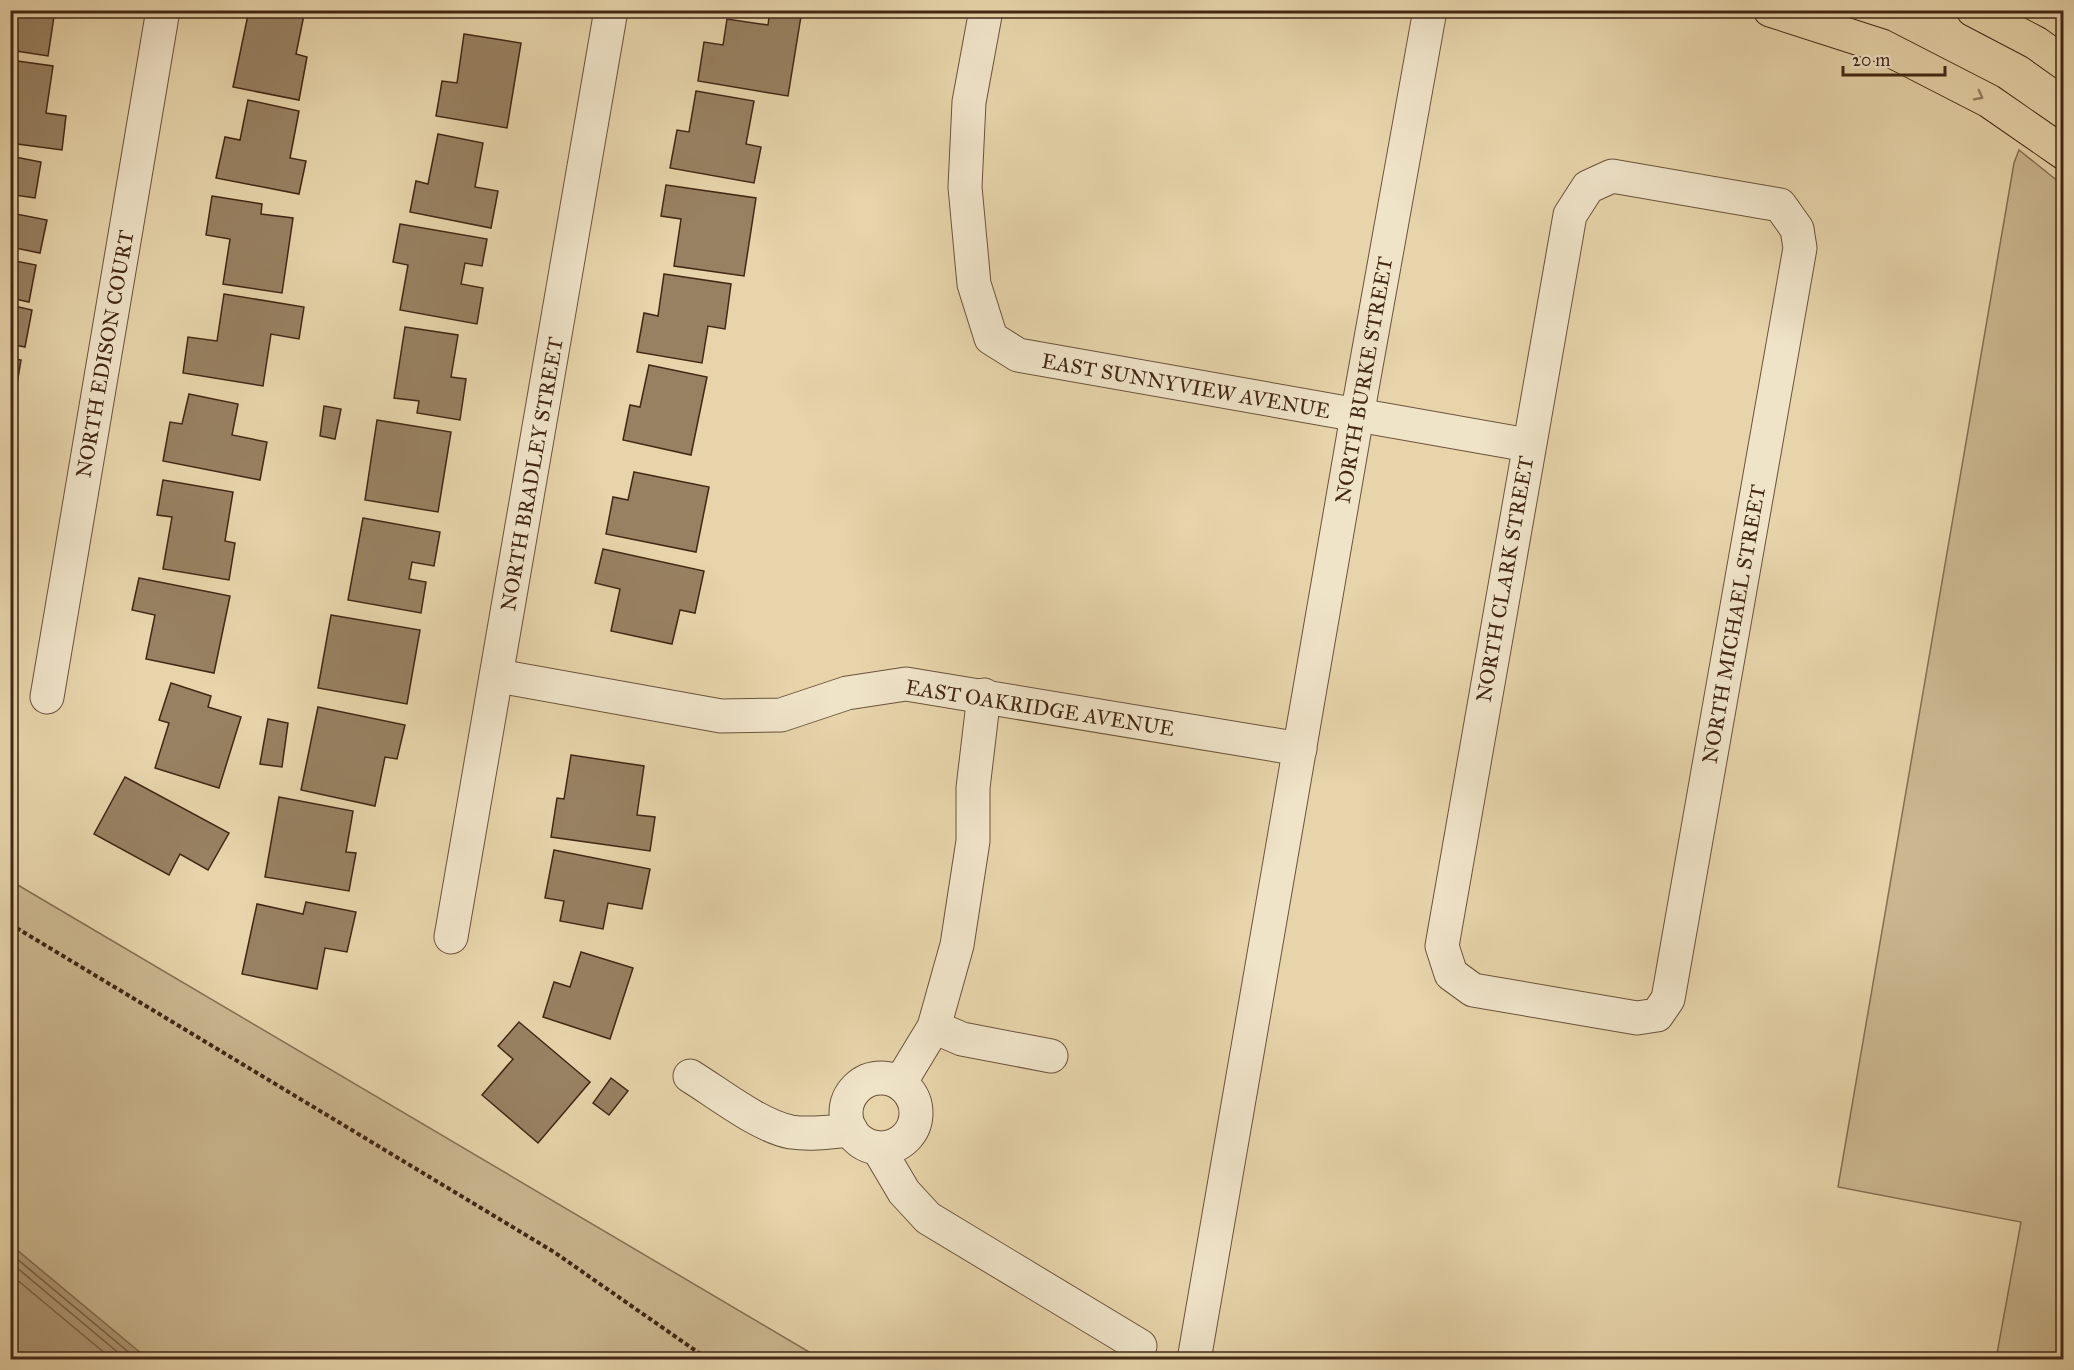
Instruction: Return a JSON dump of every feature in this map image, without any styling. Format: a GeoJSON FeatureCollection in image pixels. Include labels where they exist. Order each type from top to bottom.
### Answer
{"type":"FeatureCollection","features":[{"type":"Feature","properties":{"kind":"main road"},"geometry":{"type":"LineString","coordinates":[[1770,10],[1882,46],[1989,101],[2064,153]]}},
{"type":"Feature","properties":{"kind":"main road"},"geometry":{"type":"LineString","coordinates":[[1973,10],[2036,43],[2064,63]]}},
{"type":"Feature","properties":{"kind":"street","name":"NORTH EDISON COURT"},"geometry":{"type":"LineString","coordinates":[[47,696],[163,10]]}},
{"type":"Feature","properties":{"kind":"street","name":"NORTH BRADLEY STREET"},"geometry":{"type":"LineString","coordinates":[[451,938],[498,676],[611,10]]}},
{"type":"Feature","properties":{"kind":"street","name":"EAST SUNNYVIEW AVENUE"},"geometry":{"type":"LineString","coordinates":[[986,10],[969,102],[965,187],[974,284],[991,338],[1018,355],[1528,445]]}},
{"type":"Feature","properties":{"kind":"street","name":"NORTH BURKE STREET"},"geometry":{"type":"LineString","coordinates":[[1194,1359],[1357,416],[1430,10]]}},
{"type":"Feature","properties":{"kind":"street","name":"NORTH MICHAEL STREET"},"geometry":{"type":"LineString","coordinates":[[1451,974],[1473,990],[1637,1018],[1657,1015],[1668,999],[1800,248],[1797,230],[1780,205],[1612,176],[1588,188]]}},
{"type":"Feature","properties":{"kind":"street","name":"NORTH CLARK STREET"},"geometry":{"type":"LineString","coordinates":[[1451,974],[1442,946],[1528,445],[1570,215],[1588,188]]}},
{"type":"Feature","properties":{"kind":"street","name":"EAST OAKRIDGE AVENUE"},"geometry":{"type":"LineString","coordinates":[[498,676],[721,716],[781,715],[847,693],[906,684],[984,695],[1300,749]]}},
{"type":"Feature","properties":{"kind":"street"},"geometry":{"type":"LineString","coordinates":[[900,1083],[934,1027],[957,945],[973,841],[973,788],[984,695]]}},
{"type":"Feature","properties":{"kind":"street"},"geometry":{"type":"LineString","coordinates":[[934,1027],[962,1039],[1051,1056]]}},
{"type":"Feature","properties":{"kind":"street"},"geometry":{"type":"LineString","coordinates":[[690,1076],[780,1128],[815,1134],[850,1130]]}},
{"type":"Feature","properties":{"kind":"street"},"geometry":{"type":"LineString","coordinates":[[878,1078],[900,1083],[914,1099],[916,1120],[906,1138],[898,1144],[878,1148],[863,1143],[850,1130],[846,1119],[847,1107],[857,1087],[878,1078]]}},
{"type":"Feature","properties":{"kind":"street"},"geometry":{"type":"LineString","coordinates":[[878,1148],[904,1192],[928,1218],[1140,1346]]}},
{"type":"Feature","properties":{"kind":"path"},"geometry":{"type":"LineString","coordinates":[[10,924],[554,1252],[709,1359]]}},
{"type":"Feature","properties":{"kind":"shaded area"},"geometry":{"type":"Polygon","coordinates":[[[2019,150],[2064,186],[2063,1360],[1996,1359],[2021,1222],[1838,1187],[2014,163],[2019,150]]]}},
{"type":"Feature","properties":{"kind":"shaded area"},"geometry":{"type":"Polygon","coordinates":[[[11,881],[821,1359],[11,1359],[11,881]]]}},
{"type":"Feature","properties":{"kind":"water"},"geometry":{"type":"Polygon","coordinates":[[[11,1245],[148,1359],[11,1359],[11,1245]]]}},
{"type":"Feature","properties":{"kind":"building"},"geometry":{"type":"Polygon","coordinates":[[[10,10],[55,10],[48,56],[10,50],[10,10]]]}},
{"type":"Feature","properties":{"kind":"building"},"geometry":{"type":"Polygon","coordinates":[[[249,10],[305,10],[296,54],[307,57],[299,100],[233,87],[249,10]]]}},
{"type":"Feature","properties":{"kind":"building"},"geometry":{"type":"Polygon","coordinates":[[[770,10],[802,10],[788,96],[698,81],[704,42],[723,45],[727,19],[768,25],[770,10]]]}},
{"type":"Feature","properties":{"kind":"building"},"geometry":{"type":"Polygon","coordinates":[[[464,34],[521,43],[507,128],[436,116],[442,81],[457,83],[464,34]]]}},
{"type":"Feature","properties":{"kind":"building"},"geometry":{"type":"Polygon","coordinates":[[[10,60],[53,66],[46,113],[66,116],[62,150],[10,143],[10,60]]]}},
{"type":"Feature","properties":{"kind":"building"},"geometry":{"type":"Polygon","coordinates":[[[696,91],[754,101],[746,144],[761,147],[754,183],[670,168],[677,130],[689,132],[696,91]]]}},
{"type":"Feature","properties":{"kind":"building"},"geometry":{"type":"Polygon","coordinates":[[[248,100],[299,111],[290,158],[306,161],[299,194],[216,178],[225,137],[240,140],[248,100]]]}},
{"type":"Feature","properties":{"kind":"building"},"geometry":{"type":"Polygon","coordinates":[[[438,134],[483,143],[475,187],[498,191],[491,228],[410,212],[416,181],[428,184],[438,134]]]}},
{"type":"Feature","properties":{"kind":"building"},"geometry":{"type":"Polygon","coordinates":[[[10,156],[41,162],[35,198],[15,195],[11,213],[47,220],[40,253],[10,247],[10,156]]]}},
{"type":"Feature","properties":{"kind":"building"},"geometry":{"type":"Polygon","coordinates":[[[666,185],[756,198],[744,276],[674,266],[681,219],[661,216],[666,185]]]}},
{"type":"Feature","properties":{"kind":"building"},"geometry":{"type":"Polygon","coordinates":[[[212,196],[262,204],[261,214],[293,218],[282,293],[223,284],[230,239],[206,235],[212,196]]]}},
{"type":"Feature","properties":{"kind":"building"},"geometry":{"type":"Polygon","coordinates":[[[400,224],[487,239],[482,266],[465,263],[461,284],[483,288],[477,324],[400,310],[408,265],[393,262],[400,224]]]}},
{"type":"Feature","properties":{"kind":"building"},"geometry":{"type":"Polygon","coordinates":[[[10,260],[36,265],[29,302],[10,298],[10,260]]]}},
{"type":"Feature","properties":{"kind":"building"},"geometry":{"type":"Polygon","coordinates":[[[664,274],[731,284],[725,329],[708,326],[702,363],[637,352],[644,313],[658,316],[664,274]]]}},
{"type":"Feature","properties":{"kind":"building"},"geometry":{"type":"Polygon","coordinates":[[[224,294],[304,307],[299,339],[271,334],[263,386],[183,373],[188,337],[217,341],[224,294]]]}},
{"type":"Feature","properties":{"kind":"building"},"geometry":{"type":"Polygon","coordinates":[[[10,305],[32,310],[25,347],[10,344],[10,305]]]}},
{"type":"Feature","properties":{"kind":"building"},"geometry":{"type":"Polygon","coordinates":[[[405,327],[458,335],[451,377],[466,379],[460,420],[417,413],[419,401],[394,398],[405,327]]]}},
{"type":"Feature","properties":{"kind":"building"},"geometry":{"type":"Polygon","coordinates":[[[10,358],[21,360],[13,408],[10,408],[10,358]]]}},
{"type":"Feature","properties":{"kind":"building"},"geometry":{"type":"Polygon","coordinates":[[[649,365],[707,377],[691,455],[623,440],[630,405],[640,407],[649,365]]]}},
{"type":"Feature","properties":{"kind":"building"},"geometry":{"type":"Polygon","coordinates":[[[189,394],[238,404],[232,435],[267,442],[260,480],[163,461],[170,422],[182,424],[189,394]]]}},
{"type":"Feature","properties":{"kind":"building"},"geometry":{"type":"Polygon","coordinates":[[[324,406],[341,409],[335,439],[320,436],[324,406]]]}},
{"type":"Feature","properties":{"kind":"building"},"geometry":{"type":"Polygon","coordinates":[[[377,420],[451,432],[438,512],[365,500],[377,420]]]}},
{"type":"Feature","properties":{"kind":"building"},"geometry":{"type":"Polygon","coordinates":[[[634,472],[709,487],[696,552],[606,534],[613,497],[628,500],[634,472]]]}},
{"type":"Feature","properties":{"kind":"building"},"geometry":{"type":"Polygon","coordinates":[[[163,480],[233,492],[225,541],[235,543],[229,580],[163,569],[172,517],[157,515],[163,480]]]}},
{"type":"Feature","properties":{"kind":"building"},"geometry":{"type":"Polygon","coordinates":[[[363,518],[440,532],[434,566],[412,562],[409,579],[426,582],[421,613],[348,600],[363,518]]]}},
{"type":"Feature","properties":{"kind":"building"},"geometry":{"type":"Polygon","coordinates":[[[603,549],[704,571],[695,613],[680,610],[672,644],[611,631],[620,589],[595,583],[603,549]]]}},
{"type":"Feature","properties":{"kind":"building"},"geometry":{"type":"Polygon","coordinates":[[[139,578],[230,596],[214,673],[146,659],[155,615],[132,610],[139,578]]]}},
{"type":"Feature","properties":{"kind":"building"},"geometry":{"type":"Polygon","coordinates":[[[331,615],[420,630],[407,704],[318,688],[331,615]]]}},
{"type":"Feature","properties":{"kind":"building"},"geometry":{"type":"Polygon","coordinates":[[[171,683],[211,696],[208,707],[241,717],[219,788],[155,768],[169,723],[159,720],[171,683]]]}},
{"type":"Feature","properties":{"kind":"building"},"geometry":{"type":"Polygon","coordinates":[[[318,707],[405,725],[397,759],[385,757],[375,806],[301,790],[318,707]]]}},
{"type":"Feature","properties":{"kind":"building"},"geometry":{"type":"Polygon","coordinates":[[[268,719],[288,723],[282,767],[260,764],[268,719]]]}},
{"type":"Feature","properties":{"kind":"building"},"geometry":{"type":"Polygon","coordinates":[[[571,755],[644,766],[637,815],[655,817],[650,851],[551,837],[557,798],[564,799],[571,755]]]}},
{"type":"Feature","properties":{"kind":"building"},"geometry":{"type":"Polygon","coordinates":[[[125,777],[229,833],[208,870],[180,854],[169,875],[94,834],[125,777]]]}},
{"type":"Feature","properties":{"kind":"building"},"geometry":{"type":"Polygon","coordinates":[[[279,797],[353,811],[346,852],[356,853],[349,891],[265,877],[279,797]]]}},
{"type":"Feature","properties":{"kind":"building"},"geometry":{"type":"Polygon","coordinates":[[[554,850],[650,869],[642,909],[608,903],[603,929],[560,921],[564,901],[545,898],[554,850]]]}},
{"type":"Feature","properties":{"kind":"building"},"geometry":{"type":"Polygon","coordinates":[[[306,902],[356,912],[347,952],[325,948],[317,989],[242,974],[257,904],[303,914],[306,902]]]}},
{"type":"Feature","properties":{"kind":"building"},"geometry":{"type":"Polygon","coordinates":[[[581,952],[633,968],[610,1039],[543,1017],[554,982],[570,987],[581,952]]]}},
{"type":"Feature","properties":{"kind":"building"},"geometry":{"type":"Polygon","coordinates":[[[519,1022],[590,1082],[538,1143],[482,1095],[513,1059],[498,1046],[519,1022]]]}},
{"type":"Feature","properties":{"kind":"building"},"geometry":{"type":"Polygon","coordinates":[[[611,1078],[628,1091],[609,1115],[593,1103],[611,1078]]]}}]}
